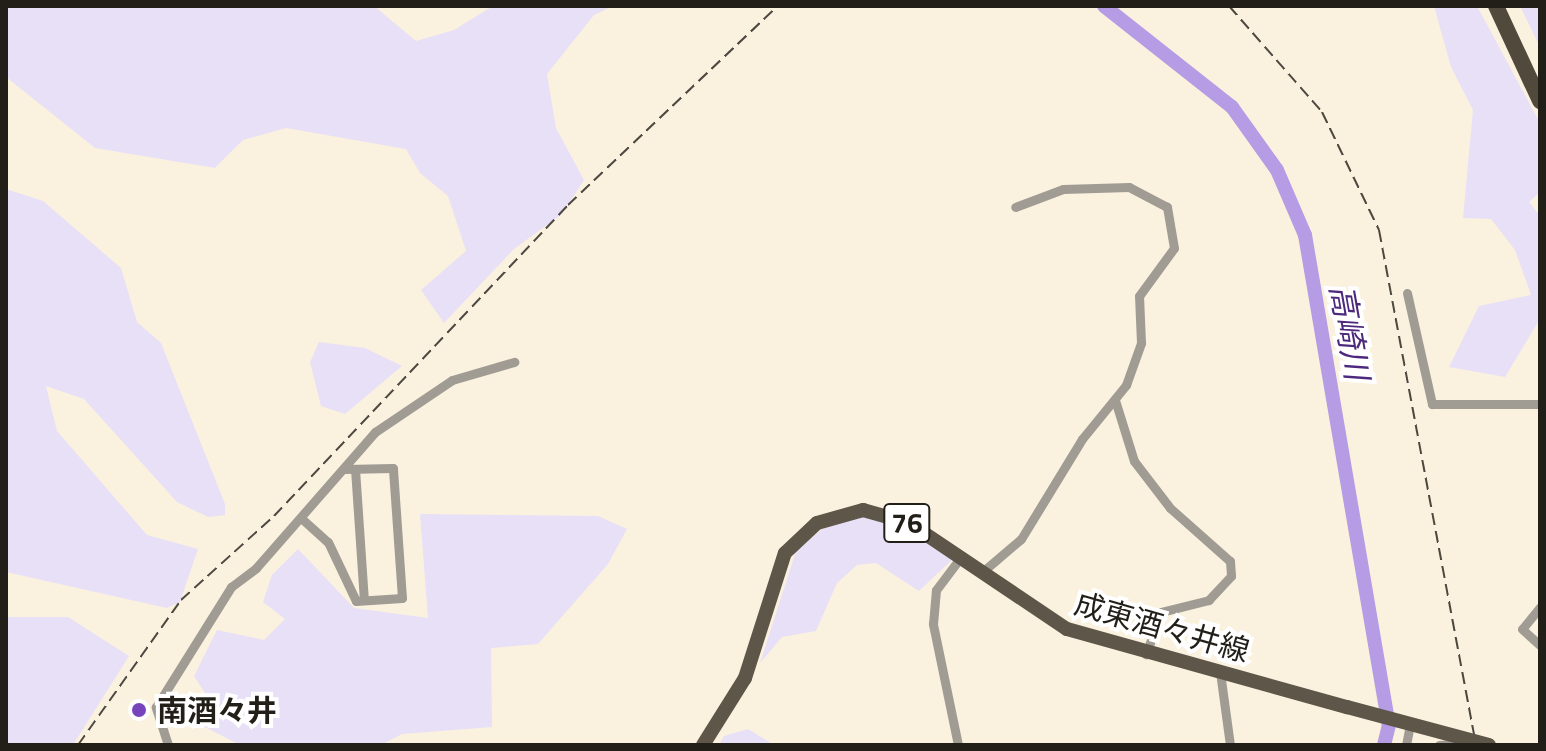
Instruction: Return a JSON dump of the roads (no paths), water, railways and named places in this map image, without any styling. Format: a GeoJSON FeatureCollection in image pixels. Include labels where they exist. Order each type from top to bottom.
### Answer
{"type":"FeatureCollection","features":[{"type":"Feature","properties":{"kind":"highway"},"geometry":{"type":"LineString","coordinates":[[1496,6],[1540,101]]}},
{"type":"Feature","properties":{"kind":"main road","name":"成東酒々井線"},"geometry":{"type":"LineString","coordinates":[[703,745],[736,700],[777,570],[804,531],[848,511],[875,509],[961,557],[1067,629],[1146,654],[1489,745]]}},
{"type":"Feature","properties":{"kind":"street"},"geometry":{"type":"LineString","coordinates":[[981,573],[1021,539],[1082,439],[1115,400],[1138,359],[1139,296],[1174,248],[1173,216],[1150,195],[1112,186],[1063,189],[1015,207]]}},
{"type":"Feature","properties":{"kind":"street"},"geometry":{"type":"LineString","coordinates":[[1407,293],[1432,404],[1540,404]]}},
{"type":"Feature","properties":{"kind":"street"},"geometry":{"type":"LineString","coordinates":[[168,745],[156,707],[231,587],[350,469],[375,432],[452,380],[514,362]]}},
{"type":"Feature","properties":{"kind":"street"},"geometry":{"type":"LineString","coordinates":[[1115,400],[1134,461],[1170,508],[1230,561],[1231,576],[1209,600],[1161,612],[1146,654]]}},
{"type":"Feature","properties":{"kind":"street"},"geometry":{"type":"LineString","coordinates":[[301,518],[328,542],[356,601],[402,598],[393,468],[350,469]]}},
{"type":"Feature","properties":{"kind":"street"},"geometry":{"type":"LineString","coordinates":[[350,469],[364,600]]}},
{"type":"Feature","properties":{"kind":"street"},"geometry":{"type":"LineString","coordinates":[[958,745],[933,624],[936,590],[961,557]]}},
{"type":"Feature","properties":{"kind":"street"},"geometry":{"type":"LineString","coordinates":[[1540,607],[1522,629],[1540,645]]}},
{"type":"Feature","properties":{"kind":"street"},"geometry":{"type":"LineString","coordinates":[[1220,672],[1230,745]]}},
{"type":"Feature","properties":{"kind":"street"},"geometry":{"type":"LineString","coordinates":[[1406,744],[1410,724]]}},
{"type":"Feature","properties":{"kind":"street"},"geometry":{"type":"LineString","coordinates":[[1439,745],[1467,743]]}},
{"type":"Feature","properties":{"kind":"waterway","name":"高崎川"},"geometry":{"type":"LineString","coordinates":[[1104,6],[1232,107],[1277,170],[1305,235],[1389,725],[1384,745]]}},
{"type":"Feature","properties":{"kind":"railway"},"geometry":{"type":"LineString","coordinates":[[78,745],[181,600],[274,516],[568,205],[778,6]]}},
{"type":"Feature","properties":{"kind":"railway"},"geometry":{"type":"LineString","coordinates":[[1229,6],[1322,112],[1379,230],[1476,745]]}},
{"type":"Feature","properties":{"kind":"place","name":"南酒々井"},"geometry":{"type":"Point","coordinates":[139,710]}}]}
